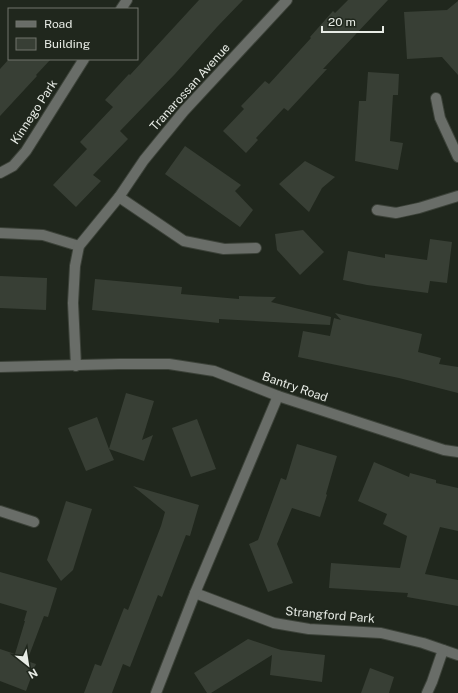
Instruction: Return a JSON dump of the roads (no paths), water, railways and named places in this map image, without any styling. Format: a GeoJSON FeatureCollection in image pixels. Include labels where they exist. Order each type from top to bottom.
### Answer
{"type":"FeatureCollection","features":[{"type":"Feature","properties":{"kind":"street","name":"Tranarossan Avenue"},"geometry":{"type":"LineString","coordinates":[[76,366],[73,303],[75,266],[79,246],[119,197],[144,160],[184,111],[287,0]]}},
{"type":"Feature","properties":{"kind":"street","name":"Kinnego Park"},"geometry":{"type":"LineString","coordinates":[[0,173],[13,166],[26,151],[83,60]]}},
{"type":"Feature","properties":{"kind":"street"},"geometry":{"type":"LineString","coordinates":[[436,98],[440,118],[458,157]]}},
{"type":"Feature","properties":{"kind":"street"},"geometry":{"type":"LineString","coordinates":[[377,210],[396,212],[419,208],[458,196]]}},
{"type":"Feature","properties":{"kind":"street"},"geometry":{"type":"LineString","coordinates":[[119,197],[184,241],[224,249],[256,248]]}},
{"type":"Feature","properties":{"kind":"street"},"geometry":{"type":"LineString","coordinates":[[0,233],[43,235],[79,246]]}},
{"type":"Feature","properties":{"kind":"street","name":"Bantry Road"},"geometry":{"type":"LineString","coordinates":[[0,367],[169,364],[214,372],[278,396],[444,450],[458,452]]}},
{"type":"Feature","properties":{"kind":"street"},"geometry":{"type":"LineString","coordinates":[[156,693],[195,594],[278,396]]}},
{"type":"Feature","properties":{"kind":"street"},"geometry":{"type":"LineString","coordinates":[[0,511],[34,522]]}},
{"type":"Feature","properties":{"kind":"street","name":"Strangford Park"},"geometry":{"type":"LineString","coordinates":[[195,594],[274,623],[309,629],[381,633],[423,643],[458,655]]}},
{"type":"Feature","properties":{"kind":"street"},"geometry":{"type":"LineString","coordinates":[[427,693],[443,650]]}}]}
